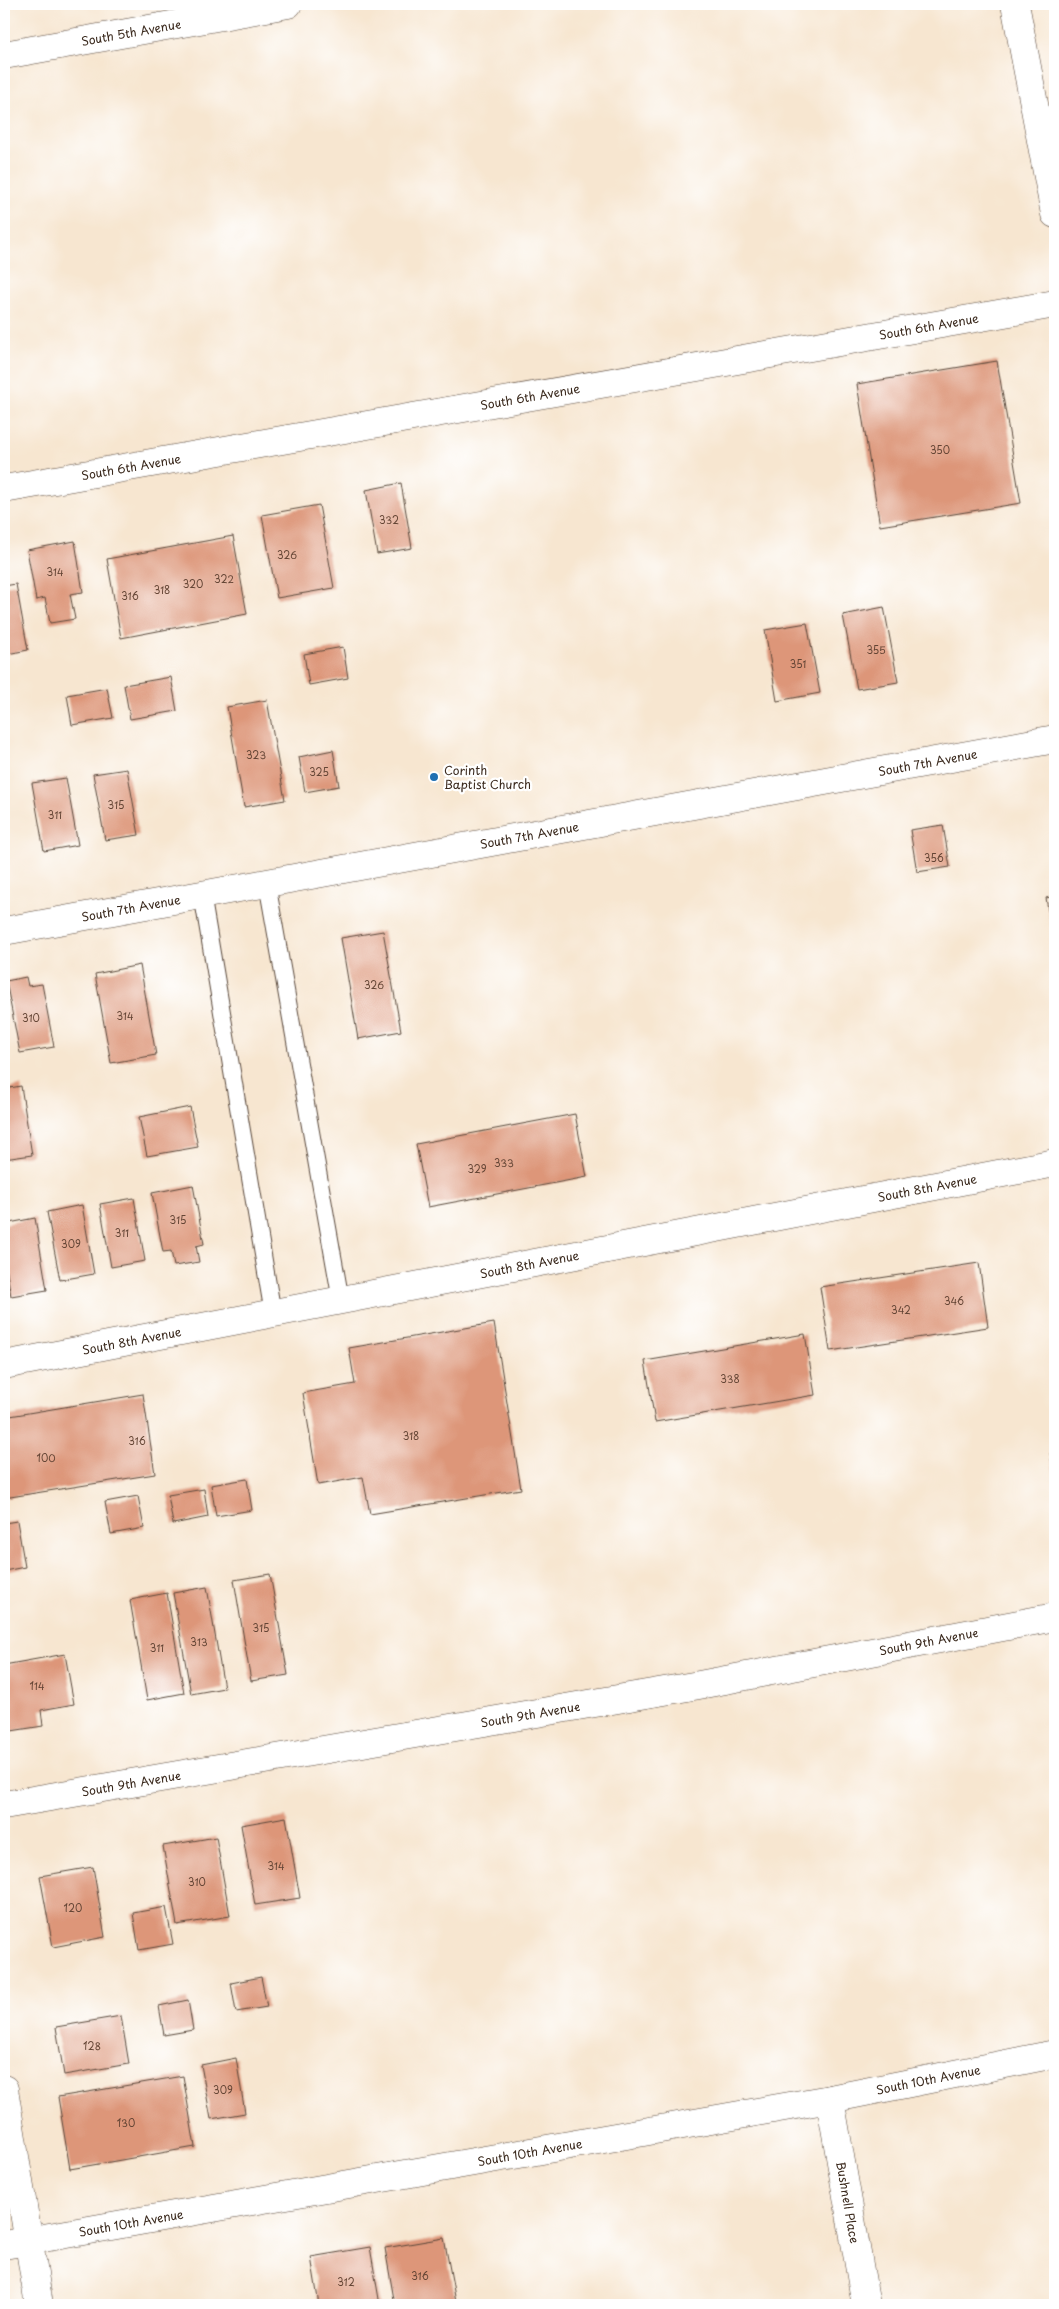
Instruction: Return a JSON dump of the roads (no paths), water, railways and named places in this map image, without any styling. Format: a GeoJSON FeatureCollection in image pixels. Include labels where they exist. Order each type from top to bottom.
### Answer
{"type":"FeatureCollection","features":[{"type":"Feature","properties":{"kind":"street","name":"South 5th Avenue"},"geometry":{"type":"LineString","coordinates":[[4,55],[288,4]]}},
{"type":"Feature","properties":{"kind":"street"},"geometry":{"type":"LineString","coordinates":[[1015,4],[1055,214]]}},
{"type":"Feature","properties":{"kind":"street","name":"South 6th Avenue"},"geometry":{"type":"LineString","coordinates":[[4,489],[1055,304]]}},
{"type":"Feature","properties":{"kind":"street","name":"South 7th Avenue"},"geometry":{"type":"LineString","coordinates":[[4,931],[1055,739]]}},
{"type":"Feature","properties":{"kind":"street","name":"South 8th Avenue"},"geometry":{"type":"LineString","coordinates":[[4,1365],[1055,1163]]}},
{"type":"Feature","properties":{"kind":"street","name":"South 9th Avenue"},"geometry":{"type":"LineString","coordinates":[[4,1805],[699,1685],[1055,1617]]}},
{"type":"Feature","properties":{"kind":"street","name":"South 10th Avenue"},"geometry":{"type":"LineString","coordinates":[[17,2242],[830,2099],[1055,2054]]}},
{"type":"Feature","properties":{"kind":"street"},"geometry":{"type":"LineString","coordinates":[[4,2089],[17,2242],[39,2305]]}},
{"type":"Feature","properties":{"kind":"street","name":"Bushnell Place"},"geometry":{"type":"LineString","coordinates":[[830,2099],[866,2305]]}},
{"type":"Feature","properties":{"kind":"lane"},"geometry":{"type":"LineString","coordinates":[[267,883],[341,1301]]}},
{"type":"Feature","properties":{"kind":"lane"},"geometry":{"type":"LineString","coordinates":[[202,894],[273,1314]]}},
{"type":"Feature","properties":{"kind":"place","name":"Corinth Baptist Church"},"geometry":{"type":"Point","coordinates":[434,777]}}]}
